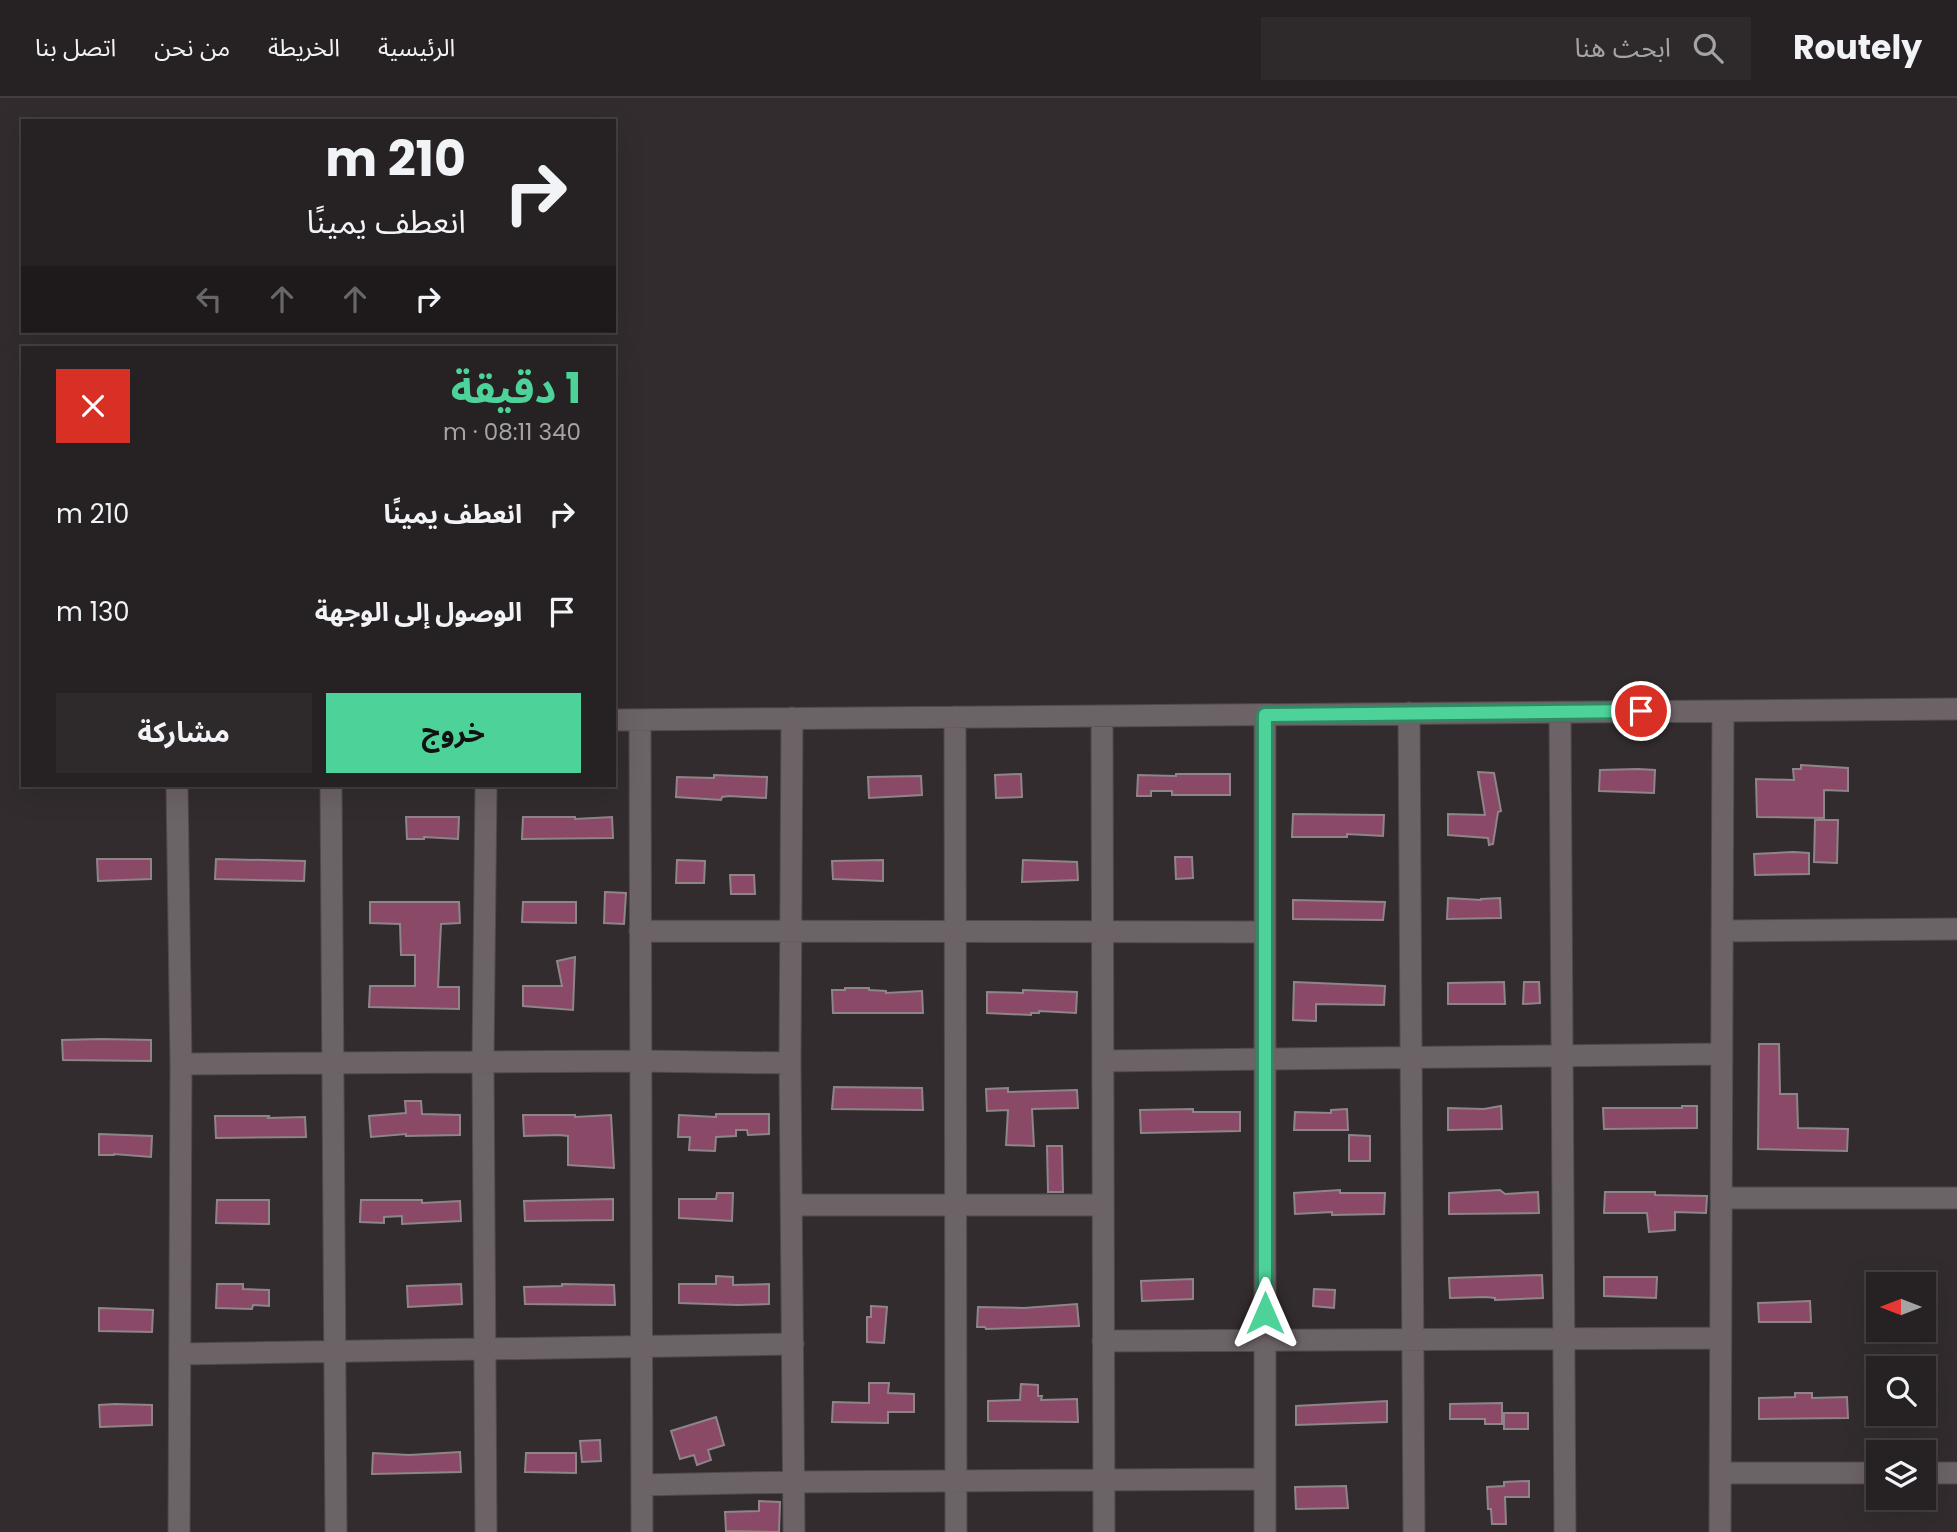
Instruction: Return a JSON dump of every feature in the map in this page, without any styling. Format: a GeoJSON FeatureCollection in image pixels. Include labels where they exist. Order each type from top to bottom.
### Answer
{"type":"FeatureCollection","features":[{"type":"Feature","properties":{"kind":"street"},"geometry":{"type":"LineString","coordinates":[[616,720],[1957,709]]}},
{"type":"Feature","properties":{"kind":"street"},"geometry":{"type":"LineString","coordinates":[[1720,1532],[1723,711]]}},
{"type":"Feature","properties":{"kind":"street"},"geometry":{"type":"LineString","coordinates":[[1560,712],[1565,1532]]}},
{"type":"Feature","properties":{"kind":"street"},"geometry":{"type":"LineString","coordinates":[[1409,713],[1415,1532]]}},
{"type":"Feature","properties":{"kind":"street"},"geometry":{"type":"LineString","coordinates":[[1265,715],[1265,1532]]}},
{"type":"Feature","properties":{"kind":"street"},"geometry":{"type":"LineString","coordinates":[[1102,716],[1104,1532]]}},
{"type":"Feature","properties":{"kind":"street"},"geometry":{"type":"LineString","coordinates":[[955,717],[956,1532]]}},
{"type":"Feature","properties":{"kind":"street"},"geometry":{"type":"LineString","coordinates":[[792,719],[790,1063],[794,1532]]}},
{"type":"Feature","properties":{"kind":"street"},"geometry":{"type":"LineString","coordinates":[[640,720],[642,1532]]}},
{"type":"Feature","properties":{"kind":"street"},"geometry":{"type":"LineString","coordinates":[[177,787],[181,1063],[179,1532]]}},
{"type":"Feature","properties":{"kind":"street"},"geometry":{"type":"LineString","coordinates":[[331,787],[336,1532]]}},
{"type":"Feature","properties":{"kind":"street"},"geometry":{"type":"LineString","coordinates":[[486,787],[483,1062],[486,1532]]}},
{"type":"Feature","properties":{"kind":"street"},"geometry":{"type":"LineString","coordinates":[[1721,931],[1957,929]]}},
{"type":"Feature","properties":{"kind":"street"},"geometry":{"type":"LineString","coordinates":[[640,931],[1265,932]]}},
{"type":"Feature","properties":{"kind":"street"},"geometry":{"type":"LineString","coordinates":[[1103,1060],[1721,1054]]}},
{"type":"Feature","properties":{"kind":"street"},"geometry":{"type":"LineString","coordinates":[[181,1063],[790,1063]]}},
{"type":"Feature","properties":{"kind":"street"},"geometry":{"type":"LineString","coordinates":[[1721,1198],[1957,1198]]}},
{"type":"Feature","properties":{"kind":"street"},"geometry":{"type":"LineString","coordinates":[[793,1206],[1103,1206]]}},
{"type":"Feature","properties":{"kind":"street"},"geometry":{"type":"LineString","coordinates":[[1103,1340],[1720,1338]]}},
{"type":"Feature","properties":{"kind":"street"},"geometry":{"type":"LineString","coordinates":[[180,1354],[793,1344]]}},
{"type":"Feature","properties":{"kind":"street"},"geometry":{"type":"LineString","coordinates":[[1720,1473],[1866,1473]]}},
{"type":"Feature","properties":{"kind":"street"},"geometry":{"type":"LineString","coordinates":[[1936,1473],[1957,1473]]}},
{"type":"Feature","properties":{"kind":"street"},"geometry":{"type":"LineString","coordinates":[[642,1485],[1265,1479]]}},
{"type":"Feature","properties":{"kind":"building"},"geometry":{"type":"Polygon","coordinates":[[[1801,765],[1848,768],[1848,791],[1824,790],[1824,818],[1757,817],[1756,779],[1794,780],[1793,769],[1801,769],[1801,765]]]}},
{"type":"Feature","properties":{"kind":"building"},"geometry":{"type":"Polygon","coordinates":[[[1600,770],[1655,770],[1654,793],[1599,791],[1600,770]]]}},
{"type":"Feature","properties":{"kind":"building"},"geometry":{"type":"Polygon","coordinates":[[[1478,772],[1494,773],[1501,811],[1498,812],[1493,844],[1489,845],[1488,838],[1448,835],[1448,814],[1485,815],[1478,772]]]}},
{"type":"Feature","properties":{"kind":"building"},"geometry":{"type":"Polygon","coordinates":[[[1021,774],[1022,797],[996,798],[995,775],[1021,774]]]}},
{"type":"Feature","properties":{"kind":"building"},"geometry":{"type":"Polygon","coordinates":[[[1230,774],[1230,795],[1172,795],[1172,791],[1151,791],[1151,796],[1137,796],[1138,775],[1230,774]]]}},
{"type":"Feature","properties":{"kind":"building"},"geometry":{"type":"Polygon","coordinates":[[[714,775],[767,777],[766,798],[729,796],[722,797],[721,800],[676,797],[677,777],[714,778],[714,775]]]}},
{"type":"Feature","properties":{"kind":"building"},"geometry":{"type":"Polygon","coordinates":[[[921,776],[922,795],[869,798],[868,777],[921,776]]]}},
{"type":"Feature","properties":{"kind":"building"},"geometry":{"type":"Polygon","coordinates":[[[1293,814],[1384,815],[1383,836],[1347,834],[1347,837],[1292,837],[1293,814]]]}},
{"type":"Feature","properties":{"kind":"building"},"geometry":{"type":"Polygon","coordinates":[[[406,817],[459,817],[458,839],[407,839],[406,817]]]}},
{"type":"Feature","properties":{"kind":"building"},"geometry":{"type":"Polygon","coordinates":[[[523,817],[612,817],[613,838],[522,839],[523,817]]]}},
{"type":"Feature","properties":{"kind":"building"},"geometry":{"type":"Polygon","coordinates":[[[1815,820],[1838,820],[1837,863],[1814,862],[1815,820]]]}},
{"type":"Feature","properties":{"kind":"building"},"geometry":{"type":"Polygon","coordinates":[[[1809,853],[1809,874],[1755,875],[1754,854],[1809,853]]]}},
{"type":"Feature","properties":{"kind":"building"},"geometry":{"type":"Polygon","coordinates":[[[1175,857],[1192,857],[1193,878],[1176,879],[1175,857]]]}},
{"type":"Feature","properties":{"kind":"building"},"geometry":{"type":"Polygon","coordinates":[[[97,859],[151,859],[151,879],[98,881],[97,859]]]}},
{"type":"Feature","properties":{"kind":"building"},"geometry":{"type":"Polygon","coordinates":[[[216,859],[305,861],[304,881],[215,879],[216,859]]]}},
{"type":"Feature","properties":{"kind":"building"},"geometry":{"type":"Polygon","coordinates":[[[677,860],[705,861],[704,883],[676,883],[677,860]]]}},
{"type":"Feature","properties":{"kind":"building"},"geometry":{"type":"Polygon","coordinates":[[[883,860],[883,881],[833,879],[832,861],[883,860]]]}},
{"type":"Feature","properties":{"kind":"building"},"geometry":{"type":"Polygon","coordinates":[[[1023,860],[1077,862],[1078,880],[1022,882],[1023,860]]]}},
{"type":"Feature","properties":{"kind":"building"},"geometry":{"type":"Polygon","coordinates":[[[730,875],[754,875],[755,894],[731,894],[730,875]]]}},
{"type":"Feature","properties":{"kind":"building"},"geometry":{"type":"Polygon","coordinates":[[[605,892],[626,893],[624,924],[604,923],[605,892]]]}},
{"type":"Feature","properties":{"kind":"building"},"geometry":{"type":"Polygon","coordinates":[[[1448,898],[1500,898],[1501,918],[1447,919],[1448,898]]]}},
{"type":"Feature","properties":{"kind":"building"},"geometry":{"type":"Polygon","coordinates":[[[1293,900],[1385,902],[1383,920],[1293,919],[1293,900]]]}},
{"type":"Feature","properties":{"kind":"building"},"geometry":{"type":"Polygon","coordinates":[[[370,902],[459,902],[460,923],[441,924],[438,987],[459,987],[459,1009],[369,1007],[370,986],[415,986],[415,955],[401,955],[400,924],[370,923],[370,902]]]}},
{"type":"Feature","properties":{"kind":"building"},"geometry":{"type":"Polygon","coordinates":[[[523,902],[576,902],[576,923],[522,922],[523,902]]]}},
{"type":"Feature","properties":{"kind":"building"},"geometry":{"type":"Polygon","coordinates":[[[575,957],[573,1010],[523,1006],[523,986],[562,986],[557,961],[575,957]]]}},
{"type":"Feature","properties":{"kind":"building"},"geometry":{"type":"Polygon","coordinates":[[[1294,982],[1385,986],[1384,1005],[1316,1004],[1316,1021],[1293,1020],[1294,982]]]}},
{"type":"Feature","properties":{"kind":"building"},"geometry":{"type":"Polygon","coordinates":[[[1504,982],[1505,1004],[1448,1004],[1448,983],[1504,982]]]}},
{"type":"Feature","properties":{"kind":"building"},"geometry":{"type":"Polygon","coordinates":[[[1524,982],[1539,982],[1540,1003],[1523,1004],[1524,982]]]}},
{"type":"Feature","properties":{"kind":"building"},"geometry":{"type":"Polygon","coordinates":[[[869,988],[886,993],[922,991],[923,1013],[833,1013],[832,990],[869,988]]]}},
{"type":"Feature","properties":{"kind":"building"},"geometry":{"type":"Polygon","coordinates":[[[1023,990],[1077,992],[1076,1013],[987,1013],[987,992],[1023,993],[1023,990]]]}},
{"type":"Feature","properties":{"kind":"building"},"geometry":{"type":"Polygon","coordinates":[[[62,1040],[151,1040],[151,1061],[63,1060],[62,1040]]]}},
{"type":"Feature","properties":{"kind":"building"},"geometry":{"type":"Polygon","coordinates":[[[1759,1044],[1779,1044],[1780,1094],[1797,1094],[1798,1128],[1848,1129],[1847,1151],[1758,1149],[1759,1044]]]}},
{"type":"Feature","properties":{"kind":"building"},"geometry":{"type":"Polygon","coordinates":[[[834,1087],[922,1088],[923,1110],[832,1109],[834,1087]]]}},
{"type":"Feature","properties":{"kind":"building"},"geometry":{"type":"Polygon","coordinates":[[[1008,1088],[1008,1092],[1077,1090],[1078,1108],[1032,1109],[1034,1146],[1006,1145],[1008,1110],[987,1111],[986,1089],[1008,1088]]]}},
{"type":"Feature","properties":{"kind":"building"},"geometry":{"type":"Polygon","coordinates":[[[405,1101],[421,1101],[422,1114],[460,1115],[460,1135],[406,1134],[371,1137],[369,1116],[406,1113],[405,1101]]]}},
{"type":"Feature","properties":{"kind":"building"},"geometry":{"type":"Polygon","coordinates":[[[1501,1106],[1502,1129],[1448,1130],[1448,1108],[1484,1109],[1501,1106]]]}},
{"type":"Feature","properties":{"kind":"building"},"geometry":{"type":"Polygon","coordinates":[[[1697,1106],[1697,1128],[1604,1129],[1603,1108],[1697,1106]]]}},
{"type":"Feature","properties":{"kind":"building"},"geometry":{"type":"Polygon","coordinates":[[[1193,1109],[1193,1112],[1240,1112],[1240,1131],[1141,1133],[1140,1110],[1193,1109]]]}},
{"type":"Feature","properties":{"kind":"building"},"geometry":{"type":"Polygon","coordinates":[[[1347,1109],[1348,1130],[1294,1130],[1295,1112],[1331,1113],[1331,1110],[1347,1109]]]}},
{"type":"Feature","properties":{"kind":"building"},"geometry":{"type":"Polygon","coordinates":[[[716,1114],[769,1114],[769,1134],[748,1135],[747,1130],[736,1130],[736,1136],[716,1137],[715,1151],[689,1150],[690,1137],[678,1137],[679,1115],[716,1117],[716,1114]]]}},
{"type":"Feature","properties":{"kind":"building"},"geometry":{"type":"Polygon","coordinates":[[[523,1115],[611,1115],[614,1168],[568,1165],[568,1136],[524,1136],[523,1115]]]}},
{"type":"Feature","properties":{"kind":"building"},"geometry":{"type":"Polygon","coordinates":[[[215,1116],[305,1117],[306,1137],[216,1138],[215,1116]]]}},
{"type":"Feature","properties":{"kind":"building"},"geometry":{"type":"Polygon","coordinates":[[[99,1134],[152,1136],[151,1157],[99,1155],[99,1134]]]}},
{"type":"Feature","properties":{"kind":"building"},"geometry":{"type":"Polygon","coordinates":[[[1349,1135],[1370,1136],[1370,1161],[1349,1161],[1349,1135]]]}},
{"type":"Feature","properties":{"kind":"building"},"geometry":{"type":"Polygon","coordinates":[[[1047,1146],[1062,1146],[1063,1192],[1048,1192],[1047,1146]]]}},
{"type":"Feature","properties":{"kind":"building"},"geometry":{"type":"Polygon","coordinates":[[[1340,1190],[1340,1193],[1385,1193],[1384,1214],[1295,1214],[1294,1193],[1340,1190]]]}},
{"type":"Feature","properties":{"kind":"building"},"geometry":{"type":"Polygon","coordinates":[[[1500,1190],[1505,1194],[1538,1192],[1539,1213],[1449,1214],[1449,1193],[1500,1190]]]}},
{"type":"Feature","properties":{"kind":"building"},"geometry":{"type":"Polygon","coordinates":[[[1605,1192],[1707,1196],[1706,1213],[1675,1212],[1675,1230],[1649,1232],[1647,1213],[1604,1213],[1605,1192]]]}},
{"type":"Feature","properties":{"kind":"building"},"geometry":{"type":"Polygon","coordinates":[[[717,1193],[733,1193],[732,1221],[679,1218],[679,1199],[716,1199],[717,1193]]]}},
{"type":"Feature","properties":{"kind":"building"},"geometry":{"type":"Polygon","coordinates":[[[613,1199],[613,1220],[525,1221],[524,1201],[613,1199]]]}},
{"type":"Feature","properties":{"kind":"building"},"geometry":{"type":"Polygon","coordinates":[[[217,1200],[269,1200],[269,1224],[216,1223],[217,1200]]]}},
{"type":"Feature","properties":{"kind":"building"},"geometry":{"type":"Polygon","coordinates":[[[361,1200],[422,1200],[422,1203],[460,1201],[461,1221],[402,1224],[402,1216],[384,1217],[384,1223],[360,1222],[361,1200]]]}},
{"type":"Feature","properties":{"kind":"building"},"geometry":{"type":"Polygon","coordinates":[[[1542,1275],[1543,1298],[1450,1298],[1449,1278],[1542,1275]]]}},
{"type":"Feature","properties":{"kind":"building"},"geometry":{"type":"Polygon","coordinates":[[[716,1276],[733,1277],[733,1285],[769,1284],[769,1304],[679,1303],[679,1284],[716,1284],[716,1276]]]}},
{"type":"Feature","properties":{"kind":"building"},"geometry":{"type":"Polygon","coordinates":[[[1604,1277],[1657,1277],[1656,1298],[1604,1296],[1604,1277]]]}},
{"type":"Feature","properties":{"kind":"building"},"geometry":{"type":"Polygon","coordinates":[[[1193,1279],[1193,1299],[1142,1301],[1141,1281],[1193,1279]]]}},
{"type":"Feature","properties":{"kind":"building"},"geometry":{"type":"Polygon","coordinates":[[[217,1284],[243,1284],[243,1289],[269,1290],[269,1306],[253,1305],[252,1309],[216,1308],[217,1284]]]}},
{"type":"Feature","properties":{"kind":"building"},"geometry":{"type":"Polygon","coordinates":[[[461,1284],[462,1304],[408,1307],[407,1286],[461,1284]]]}},
{"type":"Feature","properties":{"kind":"building"},"geometry":{"type":"Polygon","coordinates":[[[562,1284],[614,1285],[615,1305],[525,1304],[524,1287],[562,1284]]]}},
{"type":"Feature","properties":{"kind":"building"},"geometry":{"type":"Polygon","coordinates":[[[1314,1289],[1335,1290],[1334,1308],[1313,1306],[1314,1289]]]}},
{"type":"Feature","properties":{"kind":"building"},"geometry":{"type":"Polygon","coordinates":[[[1810,1301],[1811,1322],[1759,1322],[1758,1303],[1810,1301]]]}},
{"type":"Feature","properties":{"kind":"building"},"geometry":{"type":"Polygon","coordinates":[[[1077,1304],[1079,1326],[977,1327],[978,1307],[1024,1308],[1077,1304]]]}},
{"type":"Feature","properties":{"kind":"building"},"geometry":{"type":"Polygon","coordinates":[[[871,1306],[887,1307],[884,1343],[867,1342],[867,1317],[871,1317],[871,1306]]]}},
{"type":"Feature","properties":{"kind":"building"},"geometry":{"type":"Polygon","coordinates":[[[99,1308],[153,1310],[152,1332],[99,1331],[99,1308]]]}},
{"type":"Feature","properties":{"kind":"building"},"geometry":{"type":"Polygon","coordinates":[[[869,1383],[889,1383],[888,1393],[914,1394],[914,1412],[888,1412],[888,1423],[832,1422],[833,1402],[869,1403],[869,1383]]]}},
{"type":"Feature","properties":{"kind":"building"},"geometry":{"type":"Polygon","coordinates":[[[1021,1384],[1038,1385],[1038,1396],[1042,1396],[1041,1400],[1077,1399],[1078,1422],[988,1421],[988,1401],[1020,1400],[1021,1384]]]}},
{"type":"Feature","properties":{"kind":"building"},"geometry":{"type":"Polygon","coordinates":[[[1795,1393],[1812,1393],[1812,1398],[1847,1397],[1848,1418],[1759,1419],[1759,1398],[1795,1397],[1795,1393]]]}},
{"type":"Feature","properties":{"kind":"building"},"geometry":{"type":"Polygon","coordinates":[[[1387,1401],[1387,1422],[1296,1425],[1296,1406],[1387,1401]]]}},
{"type":"Feature","properties":{"kind":"building"},"geometry":{"type":"Polygon","coordinates":[[[1502,1403],[1502,1424],[1485,1424],[1485,1419],[1450,1419],[1450,1404],[1502,1403]]]}},
{"type":"Feature","properties":{"kind":"building"},"geometry":{"type":"Polygon","coordinates":[[[99,1405],[152,1405],[152,1425],[100,1427],[99,1405]]]}},
{"type":"Feature","properties":{"kind":"building"},"geometry":{"type":"Polygon","coordinates":[[[1504,1413],[1528,1413],[1528,1429],[1504,1429],[1504,1413]]]}},
{"type":"Feature","properties":{"kind":"building"},"geometry":{"type":"Polygon","coordinates":[[[716,1417],[724,1445],[708,1450],[711,1460],[697,1465],[694,1455],[680,1459],[671,1431],[716,1417]]]}},
{"type":"Feature","properties":{"kind":"building"},"geometry":{"type":"Polygon","coordinates":[[[600,1440],[601,1461],[582,1462],[580,1441],[600,1440]]]}},
{"type":"Feature","properties":{"kind":"building"},"geometry":{"type":"Polygon","coordinates":[[[460,1452],[461,1472],[372,1474],[373,1453],[409,1455],[460,1452]]]}},
{"type":"Feature","properties":{"kind":"building"},"geometry":{"type":"Polygon","coordinates":[[[526,1453],[576,1453],[576,1473],[525,1472],[526,1453]]]}},
{"type":"Feature","properties":{"kind":"building"},"geometry":{"type":"Polygon","coordinates":[[[1529,1481],[1529,1497],[1505,1497],[1506,1524],[1492,1524],[1487,1487],[1504,1486],[1504,1482],[1529,1481]]]}},
{"type":"Feature","properties":{"kind":"building"},"geometry":{"type":"Polygon","coordinates":[[[1346,1486],[1348,1508],[1296,1509],[1295,1487],[1346,1486]]]}},
{"type":"Feature","properties":{"kind":"building"},"geometry":{"type":"Polygon","coordinates":[[[759,1501],[780,1502],[779,1532],[726,1531],[725,1512],[759,1511],[759,1501]]]}},
{"type":"Feature","properties":{"kind":"route"},"geometry":{"type":"LineString","coordinates":[[1265,1313],[1265,715],[1641,711]]}}]}
